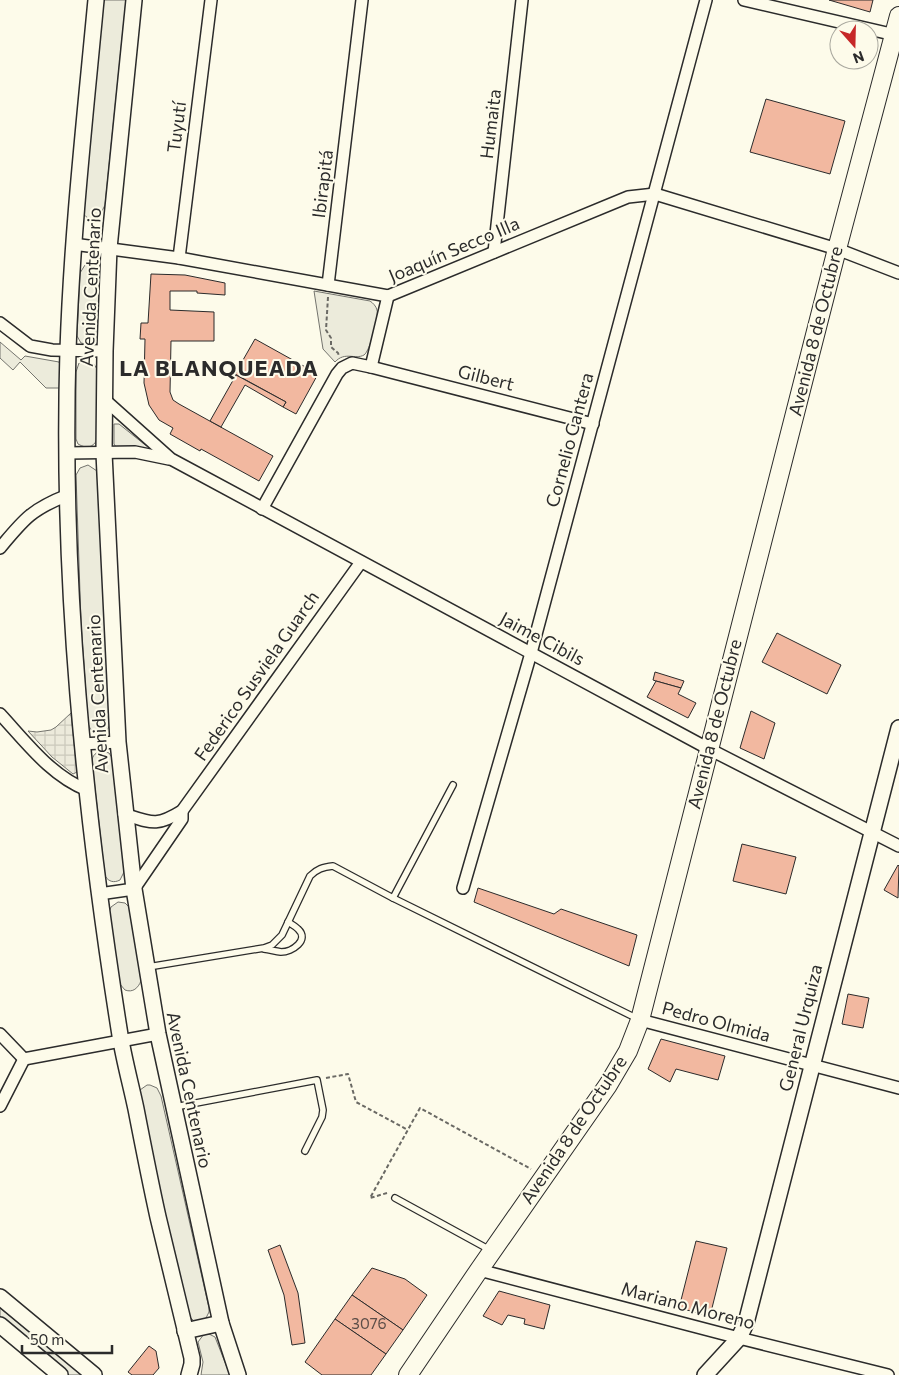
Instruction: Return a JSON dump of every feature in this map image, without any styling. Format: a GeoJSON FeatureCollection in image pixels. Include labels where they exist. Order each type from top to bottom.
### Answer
{"type":"FeatureCollection","features":[{"type":"Feature","properties":{"kind":"main road","name":"Avenida 8 de Octubre"},"geometry":{"type":"LineString","coordinates":[[408,1375],[478,1270],[608,1085],[628,1051],[640,1020],[837,248],[896,36],[899,16]]}},
{"type":"Feature","properties":{"kind":"street","name":"Avenida Centenario"},"geometry":{"type":"LineString","coordinates":[[96,0],[73,244],[68,350],[67,453],[73,621],[87,790],[99,894],[121,1040],[158,1217],[192,1364],[189,1375]]}},
{"type":"Feature","properties":{"kind":"street","name":"Avenida Centenario"},"geometry":{"type":"LineString","coordinates":[[134,0],[109,248],[105,351],[104,453],[118,742],[124,814],[134,889],[158,1034],[221,1324],[238,1375]]}},
{"type":"Feature","properties":{"kind":"street","name":"Tuyutí"},"geometry":{"type":"LineString","coordinates":[[179,258],[211,0]]}},
{"type":"Feature","properties":{"kind":"street","name":"Ibirapitá"},"geometry":{"type":"LineString","coordinates":[[328,285],[362,0]]}},
{"type":"Feature","properties":{"kind":"street","name":"Humaita"},"geometry":{"type":"LineString","coordinates":[[494,252],[522,0]]}},
{"type":"Feature","properties":{"kind":"street","name":"Cornelio Cantera"},"geometry":{"type":"LineString","coordinates":[[463,888],[531,653],[706,0]]}},
{"type":"Feature","properties":{"kind":"street"},"geometry":{"type":"LineString","coordinates":[[744,0],[896,36]]}},
{"type":"Feature","properties":{"kind":"street","name":"Joaquín Secco Illa"},"geometry":{"type":"LineString","coordinates":[[73,244],[179,258],[388,296],[628,197],[655,194],[837,248],[899,273]]}},
{"type":"Feature","properties":{"kind":"street"},"geometry":{"type":"LineString","coordinates":[[262,509],[342,368],[355,362],[371,367],[388,296]]}},
{"type":"Feature","properties":{"kind":"street"},"geometry":{"type":"LineString","coordinates":[[0,323],[30,346],[40,349],[105,351]]}},
{"type":"Feature","properties":{"kind":"street","name":"Gilbert"},"geometry":{"type":"LineString","coordinates":[[371,367],[593,424]]}},
{"type":"Feature","properties":{"kind":"street","name":"Jaime Cibils"},"geometry":{"type":"LineString","coordinates":[[105,400],[171,459],[709,749],[899,846]]}},
{"type":"Feature","properties":{"kind":"street","name":"Jaime Cibils"},"geometry":{"type":"LineString","coordinates":[[67,453],[135,452],[171,459]]}},
{"type":"Feature","properties":{"kind":"street"},"geometry":{"type":"LineString","coordinates":[[0,548],[26,517],[37,508],[68,495]]}},
{"type":"Feature","properties":{"kind":"street","name":"Federico Susviela Guarch"},"geometry":{"type":"LineString","coordinates":[[124,814],[152,823],[164,821],[182,811],[361,562]]}},
{"type":"Feature","properties":{"kind":"street"},"geometry":{"type":"LineString","coordinates":[[0,714],[56,773],[75,786],[87,790]]}},
{"type":"Feature","properties":{"kind":"street","name":"General Urquiza"},"geometry":{"type":"LineString","coordinates":[[739,1338],[746,1323],[899,728]]}},
{"type":"Feature","properties":{"kind":"street"},"geometry":{"type":"LineString","coordinates":[[82,744],[118,742]]}},
{"type":"Feature","properties":{"kind":"street","name":"Federico Susviela Guarch"},"geometry":{"type":"LineString","coordinates":[[134,889],[182,819],[182,811]]}},
{"type":"Feature","properties":{"kind":"street"},"geometry":{"type":"LineString","coordinates":[[99,894],[134,889]]}},
{"type":"Feature","properties":{"kind":"street","name":"Pedro Olmida"},"geometry":{"type":"LineString","coordinates":[[640,1020],[899,1088]]}},
{"type":"Feature","properties":{"kind":"street"},"geometry":{"type":"LineString","coordinates":[[0,1034],[24,1059]]}},
{"type":"Feature","properties":{"kind":"street"},"geometry":{"type":"LineString","coordinates":[[24,1059],[158,1034]]}},
{"type":"Feature","properties":{"kind":"street"},"geometry":{"type":"LineString","coordinates":[[0,1106],[24,1059]]}},
{"type":"Feature","properties":{"kind":"street","name":"Mariano Moreno"},"geometry":{"type":"LineString","coordinates":[[478,1270],[888,1375]]}},
{"type":"Feature","properties":{"kind":"street"},"geometry":{"type":"LineString","coordinates":[[0,1297],[94,1375]]}},
{"type":"Feature","properties":{"kind":"street"},"geometry":{"type":"LineString","coordinates":[[185,1331],[221,1324]]}},
{"type":"Feature","properties":{"kind":"street"},"geometry":{"type":"LineString","coordinates":[[0,1325],[60,1375]]}},
{"type":"Feature","properties":{"kind":"street"},"geometry":{"type":"LineString","coordinates":[[711,1373],[739,1338]]}},
{"type":"Feature","properties":{"kind":"lane"},"geometry":{"type":"LineString","coordinates":[[393,898],[453,784]]}},
{"type":"Feature","properties":{"kind":"lane"},"geometry":{"type":"LineString","coordinates":[[146,968],[272,945],[278,940],[288,922],[310,876],[316,870],[333,866],[393,898],[640,1020]]}},
{"type":"Feature","properties":{"kind":"lane"},"geometry":{"type":"LineString","coordinates":[[262,948],[281,952],[300,943],[302,934],[288,922]]}},
{"type":"Feature","properties":{"kind":"lane"},"geometry":{"type":"LineString","coordinates":[[173,1108],[317,1080],[322,1117],[305,1150]]}},
{"type":"Feature","properties":{"kind":"lane"},"geometry":{"type":"LineString","coordinates":[[395,1198],[492,1251]]}},
{"type":"Feature","properties":{"kind":"path"},"geometry":{"type":"LineString","coordinates":[[328,285],[326,330],[331,338],[332,347],[338,353],[342,368]]}},
{"type":"Feature","properties":{"kind":"path"},"geometry":{"type":"LineString","coordinates":[[317,1080],[348,1074],[356,1102],[408,1130]]}},
{"type":"Feature","properties":{"kind":"path"},"geometry":{"type":"LineString","coordinates":[[395,1198],[388,1193],[370,1198],[420,1108],[544,1176]]}},
{"type":"Feature","properties":{"kind":"shaded area"},"geometry":{"type":"Polygon","coordinates":[[[104,0],[126,0],[105,205],[100,215],[90,219],[83,213],[81,205],[104,0]]]}},
{"type":"Feature","properties":{"kind":"shaded area"},"geometry":{"type":"Polygon","coordinates":[[[91,264],[99,268],[101,275],[99,337],[90,345],[81,343],[77,336],[80,273],[85,265],[91,264]]]}},
{"type":"Feature","properties":{"kind":"shaded area"},"geometry":{"type":"Polygon","coordinates":[[[314,291],[370,301],[374,305],[377,309],[375,326],[369,347],[364,355],[357,357],[346,356],[335,362],[323,349],[314,291]]]}},
{"type":"Feature","properties":{"kind":"shaded area"},"geometry":{"type":"Polygon","coordinates":[[[0,342],[21,360],[25,356],[59,362],[60,388],[46,388],[20,362],[13,370],[0,358],[0,342]]]}},
{"type":"Feature","properties":{"kind":"shaded area"},"geometry":{"type":"Polygon","coordinates":[[[85,361],[94,364],[98,371],[97,440],[93,445],[87,447],[78,444],[76,439],[76,372],[79,363],[85,361]]]}},
{"type":"Feature","properties":{"kind":"shaded area"},"geometry":{"type":"Polygon","coordinates":[[[114,424],[119,424],[144,444],[164,456],[116,447],[114,444],[114,424]]]}},
{"type":"Feature","properties":{"kind":"shaded area"},"geometry":{"type":"Polygon","coordinates":[[[88,465],[97,471],[110,724],[107,731],[101,733],[95,733],[88,723],[81,622],[76,475],[80,468],[88,465]]]}},
{"type":"Feature","properties":{"kind":"shaded area"},"geometry":{"type":"Polygon","coordinates":[[[71,713],[77,772],[73,774],[52,757],[28,731],[51,730],[71,713]]]}},
{"type":"Feature","properties":{"kind":"shaded area"},"geometry":{"type":"Polygon","coordinates":[[[103,751],[109,753],[113,759],[125,870],[120,880],[116,881],[110,881],[105,876],[92,762],[95,754],[103,751]]]}},
{"type":"Feature","properties":{"kind":"shaded area"},"geometry":{"type":"Polygon","coordinates":[[[118,902],[125,903],[131,909],[141,981],[137,988],[130,991],[125,990],[119,983],[109,912],[111,907],[118,902]]]}},
{"type":"Feature","properties":{"kind":"shaded area"},"geometry":{"type":"Polygon","coordinates":[[[147,1085],[157,1088],[161,1096],[209,1308],[205,1320],[195,1322],[190,1317],[171,1247],[139,1095],[140,1090],[147,1085]]]}},
{"type":"Feature","properties":{"kind":"shaded area"},"geometry":{"type":"Polygon","coordinates":[[[0,1308],[82,1375],[69,1375],[0,1318],[0,1308]]]}},
{"type":"Feature","properties":{"kind":"shaded area"},"geometry":{"type":"Polygon","coordinates":[[[204,1334],[215,1337],[230,1375],[201,1375],[203,1362],[198,1342],[204,1334]]]}},
{"type":"Feature","properties":{"kind":"building"},"geometry":{"type":"Polygon","coordinates":[[[829,0],[873,0],[870,12],[829,0]]]}},
{"type":"Feature","properties":{"kind":"building"},"geometry":{"type":"Polygon","coordinates":[[[766,99],[845,121],[830,174],[750,152],[766,99]]]}},
{"type":"Feature","properties":{"kind":"building"},"geometry":{"type":"Polygon","coordinates":[[[151,274],[185,275],[225,283],[225,295],[197,293],[197,291],[170,291],[170,310],[214,312],[214,341],[171,341],[170,392],[173,400],[179,404],[273,456],[259,481],[170,434],[173,428],[159,420],[149,405],[144,383],[145,339],[140,339],[141,323],[148,323],[151,274]]]}},
{"type":"Feature","properties":{"kind":"building"},"geometry":{"type":"Polygon","coordinates":[[[255,339],[318,374],[296,414],[283,407],[286,402],[235,374],[255,339]]]}},
{"type":"Feature","properties":{"kind":"building"},"geometry":{"type":"Polygon","coordinates":[[[236,375],[286,402],[283,407],[245,385],[221,427],[210,421],[236,375]]]}},
{"type":"Feature","properties":{"kind":"building"},"geometry":{"type":"Polygon","coordinates":[[[777,633],[841,665],[827,694],[762,662],[777,633]]]}},
{"type":"Feature","properties":{"kind":"building"},"geometry":{"type":"Polygon","coordinates":[[[655,672],[684,681],[681,688],[653,680],[655,672]]]}},
{"type":"Feature","properties":{"kind":"building"},"geometry":{"type":"Polygon","coordinates":[[[656,681],[681,688],[678,694],[696,703],[688,718],[647,697],[656,681]]]}},
{"type":"Feature","properties":{"kind":"building"},"geometry":{"type":"Polygon","coordinates":[[[751,711],[775,723],[764,759],[740,748],[751,711]]]}},
{"type":"Feature","properties":{"kind":"building"},"geometry":{"type":"Polygon","coordinates":[[[742,844],[796,857],[786,894],[733,881],[742,844]]]}},
{"type":"Feature","properties":{"kind":"building"},"geometry":{"type":"Polygon","coordinates":[[[899,866],[898,898],[884,890],[899,866]]]}},
{"type":"Feature","properties":{"kind":"building"},"geometry":{"type":"Polygon","coordinates":[[[478,888],[554,914],[561,909],[637,935],[629,966],[474,902],[478,888]]]}},
{"type":"Feature","properties":{"kind":"building"},"geometry":{"type":"Polygon","coordinates":[[[848,994],[869,998],[863,1028],[842,1024],[848,994]]]}},
{"type":"Feature","properties":{"kind":"building"},"geometry":{"type":"Polygon","coordinates":[[[661,1039],[725,1056],[718,1080],[676,1069],[670,1082],[648,1069],[661,1039]]]}},
{"type":"Feature","properties":{"kind":"building"},"geometry":{"type":"Polygon","coordinates":[[[696,1241],[727,1248],[710,1316],[679,1308],[696,1241]]]}},
{"type":"Feature","properties":{"kind":"building"},"geometry":{"type":"Polygon","coordinates":[[[280,1245],[298,1293],[305,1343],[292,1345],[284,1295],[268,1250],[280,1245]]]}},
{"type":"Feature","properties":{"kind":"building"},"geometry":{"type":"Polygon","coordinates":[[[372,1268],[405,1279],[427,1295],[403,1330],[352,1295],[372,1268]]]}},
{"type":"Feature","properties":{"kind":"building"},"geometry":{"type":"Polygon","coordinates":[[[499,1291],[550,1305],[544,1329],[524,1324],[525,1319],[508,1315],[502,1325],[483,1316],[499,1291]]]}},
{"type":"Feature","properties":{"kind":"building"},"geometry":{"type":"Polygon","coordinates":[[[352,1295],[403,1330],[386,1354],[335,1319],[352,1295]]]}},
{"type":"Feature","properties":{"kind":"building"},"geometry":{"type":"Polygon","coordinates":[[[335,1319],[386,1354],[371,1375],[322,1375],[305,1362],[335,1319]]]}},
{"type":"Feature","properties":{"kind":"building"},"geometry":{"type":"Polygon","coordinates":[[[149,1346],[156,1351],[159,1368],[153,1375],[132,1375],[128,1372],[149,1346]]]}},
{"type":"Feature","properties":{"kind":"district","name":"LA BLANQUEADA"},"geometry":{"type":"Point","coordinates":[219,368]}}]}
